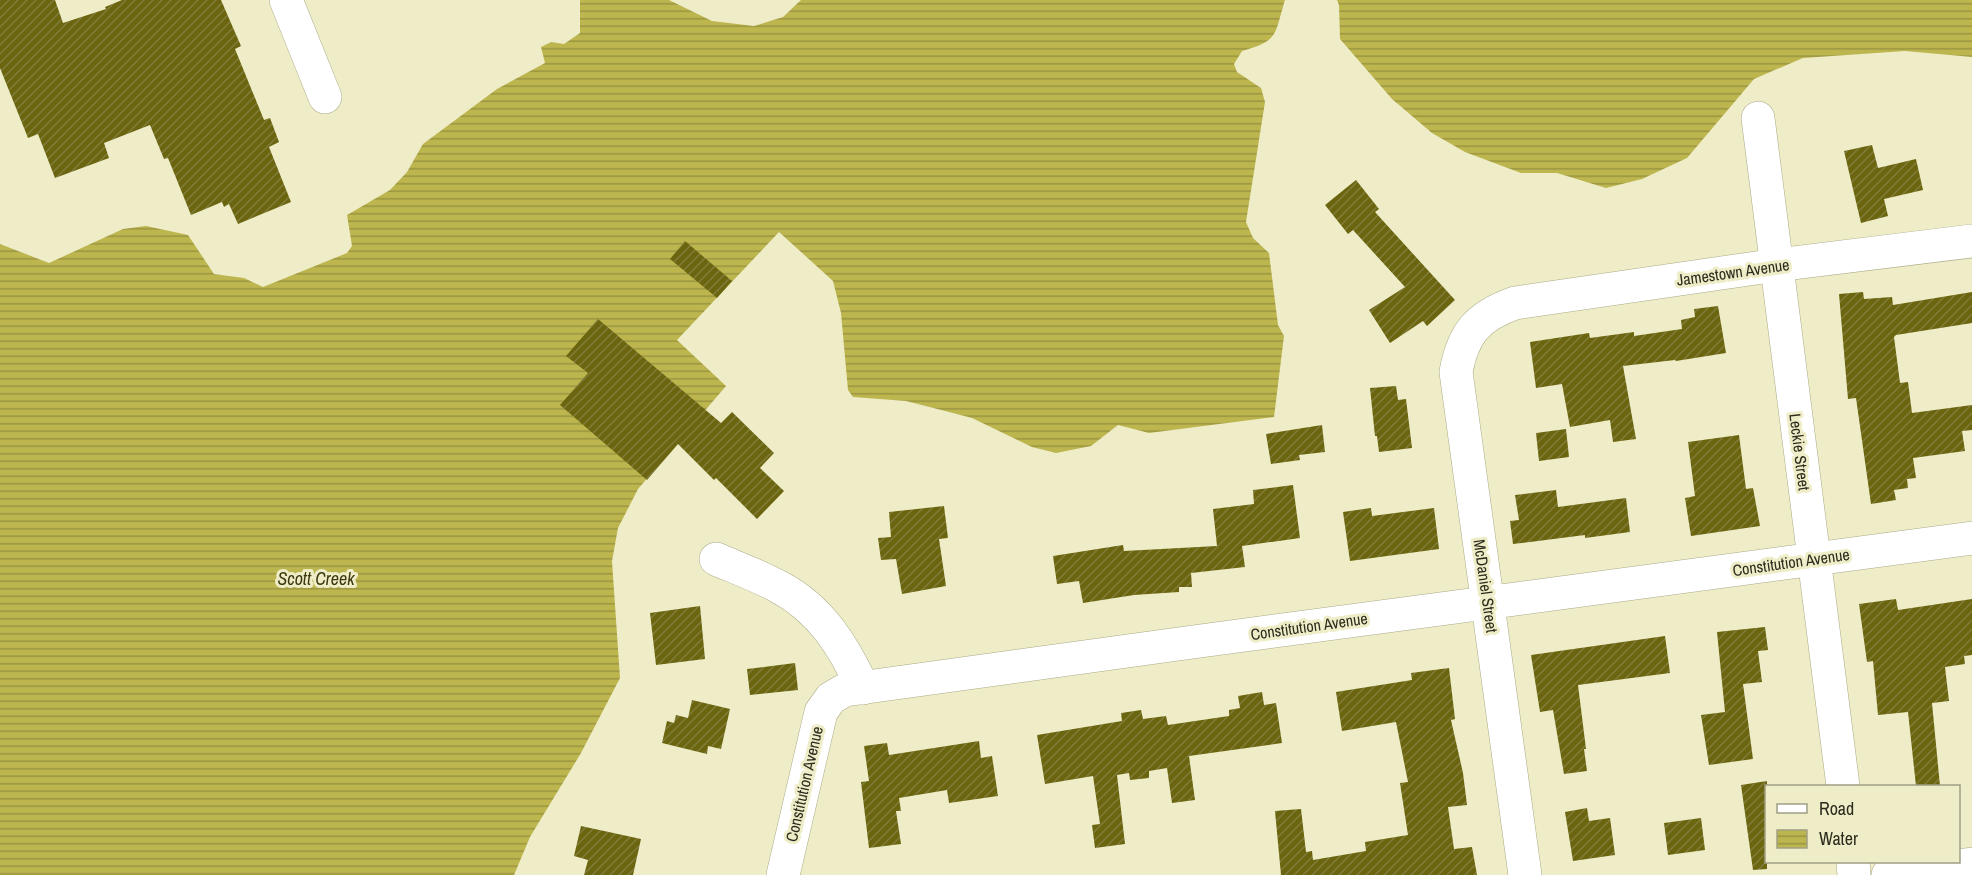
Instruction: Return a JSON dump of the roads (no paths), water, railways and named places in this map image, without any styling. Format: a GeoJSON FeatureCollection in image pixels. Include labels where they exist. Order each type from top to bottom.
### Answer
{"type":"FeatureCollection","features":[{"type":"Feature","properties":{"kind":"street"},"geometry":{"type":"LineString","coordinates":[[286,0],[325,97]]}},
{"type":"Feature","properties":{"kind":"street","name":"Leckie Street"},"geometry":{"type":"LineString","coordinates":[[1758,118],[1843,785]]}},
{"type":"Feature","properties":{"kind":"street","name":"Jamestown Avenue"},"geometry":{"type":"LineString","coordinates":[[1495,310],[1515,303],[1777,265],[1972,241]]}},
{"type":"Feature","properties":{"kind":"street","name":"McDaniel Street"},"geometry":{"type":"LineString","coordinates":[[1495,310],[1478,322],[1470,332],[1460,351],[1456,372],[1525,875]]}},
{"type":"Feature","properties":{"kind":"street","name":"Constitution Avenue"},"geometry":{"type":"LineString","coordinates":[[783,875],[820,712],[831,698],[845,690],[1972,538]]}},
{"type":"Feature","properties":{"kind":"street"},"geometry":{"type":"LineString","coordinates":[[716,559],[781,588],[811,609],[831,630],[848,655],[863,688]]}},
{"type":"Feature","properties":{"kind":"street"},"geometry":{"type":"LineString","coordinates":[[1888,875],[1972,864]]}},
{"type":"Feature","properties":{"kind":"water","name":"Scott Creek"},"geometry":{"type":"Polygon","coordinates":[[[580,0],[669,0],[712,21],[754,26],[783,17],[801,0],[1285,0],[1274,34],[1263,43],[1242,51],[1234,64],[1237,72],[1261,88],[1265,102],[1246,222],[1253,238],[1269,253],[1278,325],[1284,336],[1274,417],[1149,433],[1118,425],[1091,446],[1056,453],[1032,447],[972,418],[906,401],[853,397],[848,390],[841,313],[833,281],[779,232],[677,340],[726,386],[638,489],[618,528],[612,561],[620,678],[581,753],[530,837],[514,875],[0,875],[0,244],[49,263],[123,229],[146,226],[188,235],[214,274],[244,278],[263,287],[347,253],[352,246],[347,215],[390,190],[407,172],[423,144],[497,89],[545,63],[541,47],[551,42],[564,44],[580,33],[580,0]]]}},
{"type":"Feature","properties":{"kind":"water"},"geometry":{"type":"Polygon","coordinates":[[[1337,0],[1972,0],[1972,57],[1905,51],[1803,58],[1754,79],[1687,158],[1642,179],[1606,188],[1557,173],[1521,173],[1465,152],[1432,133],[1392,99],[1340,39],[1337,0]]]}}]}
